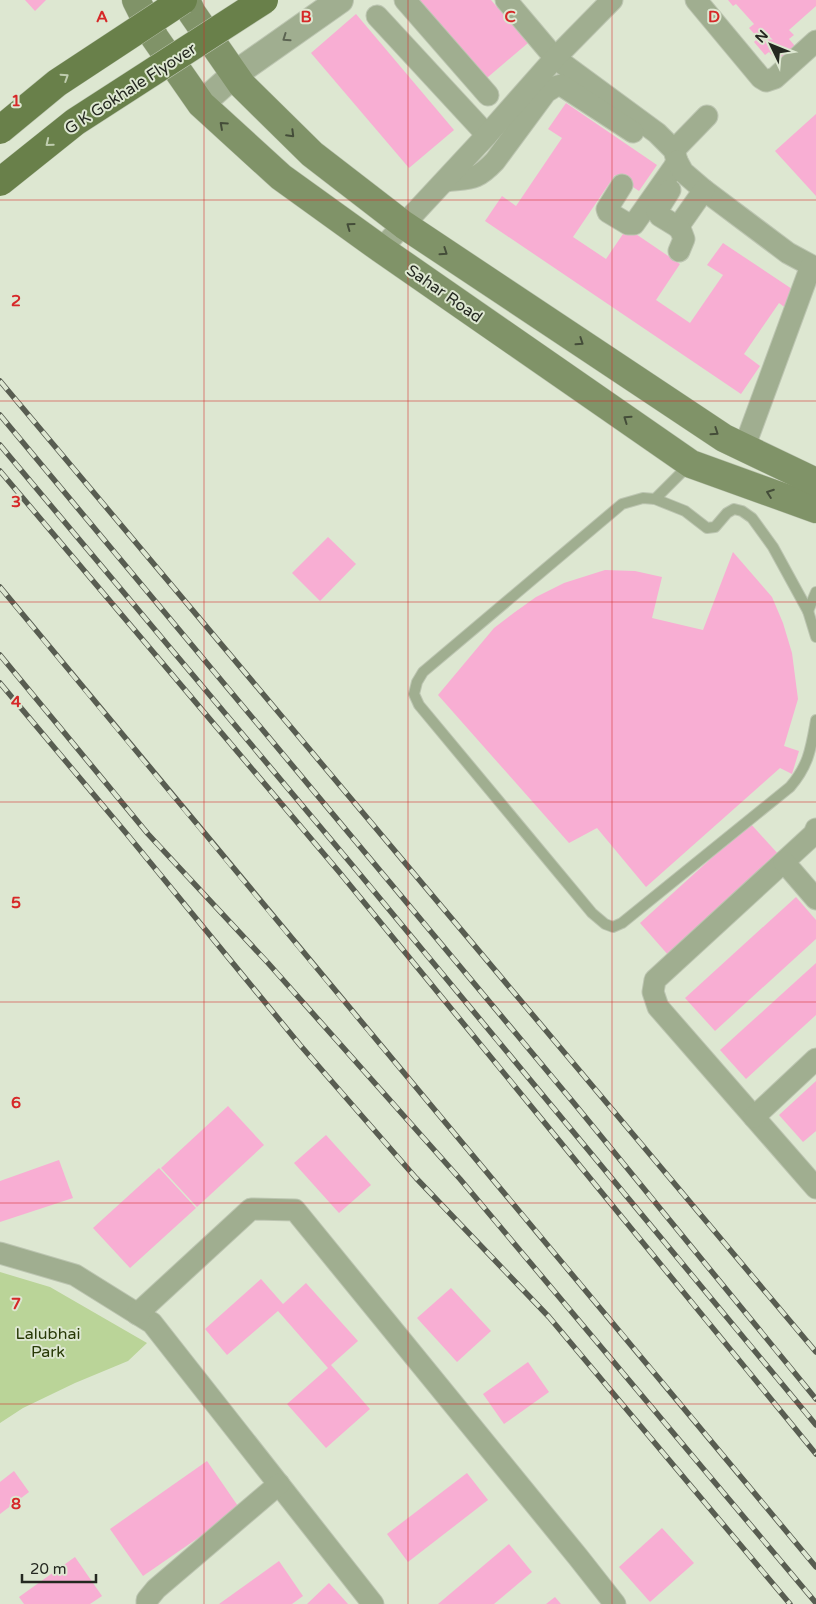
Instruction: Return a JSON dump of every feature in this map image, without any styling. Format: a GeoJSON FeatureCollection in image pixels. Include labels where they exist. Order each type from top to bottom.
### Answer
{"type":"FeatureCollection","features":[{"type":"Feature","properties":{"kind":"main road","name":"Sahar Road"},"geometry":{"type":"LineString","coordinates":[[136,0],[155,38],[201,104],[281,176],[381,249],[691,464],[816,509]]}},
{"type":"Feature","properties":{"kind":"main road","name":"Sahar Road"},"geometry":{"type":"LineString","coordinates":[[185,0],[242,85],[312,154],[404,225],[724,438],[816,482]]}},
{"type":"Feature","properties":{"kind":"main road"},"geometry":{"type":"LineString","coordinates":[[0,130],[57,83],[185,0]]}},
{"type":"Feature","properties":{"kind":"main road","name":"G K Gokhale Flyover"},"geometry":{"type":"LineString","coordinates":[[0,182],[75,122],[264,0]]}},
{"type":"Feature","properties":{"kind":"street"},"geometry":{"type":"LineString","coordinates":[[201,104],[235,74],[340,0]]}},
{"type":"Feature","properties":{"kind":"street"},"geometry":{"type":"LineString","coordinates":[[406,0],[488,95]]}},
{"type":"Feature","properties":{"kind":"street"},"geometry":{"type":"LineString","coordinates":[[506,0],[555,58],[657,133],[678,161],[704,190],[788,253],[814,264],[744,448]]}},
{"type":"Feature","properties":{"kind":"street"},"geometry":{"type":"LineString","coordinates":[[381,249],[446,181],[555,58],[612,0]]}},
{"type":"Feature","properties":{"kind":"street"},"geometry":{"type":"LineString","coordinates":[[696,0],[761,78],[766,81],[776,78],[816,41]]}},
{"type":"Feature","properties":{"kind":"street"},"geometry":{"type":"LineString","coordinates":[[377,16],[487,135]]}},
{"type":"Feature","properties":{"kind":"street"},"geometry":{"type":"LineString","coordinates":[[446,181],[475,178],[485,171],[495,161],[546,92],[554,86],[561,85],[652,144]]}},
{"type":"Feature","properties":{"kind":"street"},"geometry":{"type":"LineString","coordinates":[[622,185],[608,212],[628,224],[634,224],[707,116]]}},
{"type":"Feature","properties":{"kind":"street"},"geometry":{"type":"LineString","coordinates":[[678,161],[657,211],[660,216],[682,231],[684,238],[679,251]]}},
{"type":"Feature","properties":{"kind":"street"},"geometry":{"type":"LineString","coordinates":[[678,227],[704,190]]}},
{"type":"Feature","properties":{"kind":"street"},"geometry":{"type":"LineString","coordinates":[[816,829],[814,834],[784,862],[654,980],[653,992],[658,1007],[816,1188]]}},
{"type":"Feature","properties":{"kind":"street"},"geometry":{"type":"LineString","coordinates":[[784,862],[816,899]]}},
{"type":"Feature","properties":{"kind":"street"},"geometry":{"type":"LineString","coordinates":[[754,1116],[816,1059]]}},
{"type":"Feature","properties":{"kind":"street"},"geometry":{"type":"LineString","coordinates":[[137,1314],[251,1209],[295,1210],[615,1604]]}},
{"type":"Feature","properties":{"kind":"street"},"geometry":{"type":"LineString","coordinates":[[0,1254],[76,1275],[152,1323],[373,1604]]}},
{"type":"Feature","properties":{"kind":"street"},"geometry":{"type":"LineString","coordinates":[[147,1604],[150,1594],[279,1484]]}},
{"type":"Feature","properties":{"kind":"lane"},"geometry":{"type":"LineString","coordinates":[[655,499],[691,464]]}},
{"type":"Feature","properties":{"kind":"lane"},"geometry":{"type":"LineString","coordinates":[[816,637],[808,611],[773,547],[752,518],[742,511],[734,509],[726,514],[715,527],[707,528],[685,511],[655,499],[643,498],[622,504],[423,672],[417,682],[414,694],[419,705],[592,913],[605,924],[613,927],[622,923],[790,787],[800,775],[810,755],[816,720]]}},
{"type":"Feature","properties":{"kind":"lane"},"geometry":{"type":"LineString","coordinates":[[808,611],[816,592]]}},
{"type":"Feature","properties":{"kind":"green space","name":"Lalubhai Park"},"geometry":{"type":"Polygon","coordinates":[[[0,1272],[50,1287],[147,1343],[128,1361],[75,1383],[23,1408],[0,1423],[0,1272]]]}},
{"type":"Feature","properties":{"kind":"building"},"geometry":{"type":"Polygon","coordinates":[[[25,0],[46,0],[35,11],[25,0]]]}},
{"type":"Feature","properties":{"kind":"building"},"geometry":{"type":"Polygon","coordinates":[[[411,0],[491,0],[528,43],[481,83],[411,0]]]}},
{"type":"Feature","properties":{"kind":"building"},"geometry":{"type":"Polygon","coordinates":[[[728,0],[816,0],[816,6],[789,30],[794,35],[789,39],[795,46],[778,62],[769,52],[765,55],[754,42],[758,38],[749,28],[754,24],[736,4],[733,6],[728,0]]]}},
{"type":"Feature","properties":{"kind":"building"},"geometry":{"type":"Polygon","coordinates":[[[356,14],[454,130],[409,168],[311,53],[356,14]]]}},
{"type":"Feature","properties":{"kind":"building"},"geometry":{"type":"Polygon","coordinates":[[[566,103],[657,165],[639,191],[615,175],[573,237],[606,259],[627,228],[680,264],[656,300],[690,323],[723,275],[707,265],[723,243],[798,293],[787,309],[779,303],[744,354],[760,366],[741,394],[485,221],[502,196],[516,206],[562,138],[548,129],[566,103]]]}},
{"type":"Feature","properties":{"kind":"building"},"geometry":{"type":"Polygon","coordinates":[[[816,114],[816,196],[775,151],[816,114]]]}},
{"type":"Feature","properties":{"kind":"building"},"geometry":{"type":"Polygon","coordinates":[[[328,537],[356,564],[320,601],[292,573],[328,537]]]}},
{"type":"Feature","properties":{"kind":"building"},"geometry":{"type":"Polygon","coordinates":[[[733,552],[772,597],[783,623],[792,653],[798,699],[784,746],[799,751],[792,774],[780,768],[646,887],[597,828],[569,843],[438,695],[494,628],[515,612],[536,597],[564,583],[605,570],[635,571],[662,577],[652,618],[703,630],[733,552]]]}},
{"type":"Feature","properties":{"kind":"building"},"geometry":{"type":"Polygon","coordinates":[[[750,823],[780,856],[669,956],[640,923],[750,823]]]}},
{"type":"Feature","properties":{"kind":"building"},"geometry":{"type":"Polygon","coordinates":[[[796,897],[816,920],[816,939],[715,1031],[685,998],[796,897]]]}},
{"type":"Feature","properties":{"kind":"building"},"geometry":{"type":"Polygon","coordinates":[[[816,963],[816,1015],[746,1079],[720,1050],[816,963]]]}},
{"type":"Feature","properties":{"kind":"building"},"geometry":{"type":"Polygon","coordinates":[[[816,1081],[816,1131],[803,1142],[779,1115],[816,1081]]]}},
{"type":"Feature","properties":{"kind":"building"},"geometry":{"type":"Polygon","coordinates":[[[228,1106],[264,1145],[197,1207],[161,1168],[228,1106]]]}},
{"type":"Feature","properties":{"kind":"building"},"geometry":{"type":"Polygon","coordinates":[[[326,1135],[371,1185],[339,1213],[294,1163],[326,1135]]]}},
{"type":"Feature","properties":{"kind":"building"},"geometry":{"type":"Polygon","coordinates":[[[59,1160],[73,1198],[0,1222],[0,1181],[59,1160]]]}},
{"type":"Feature","properties":{"kind":"building"},"geometry":{"type":"Polygon","coordinates":[[[159,1168],[196,1208],[130,1268],[93,1228],[159,1168]]]}},
{"type":"Feature","properties":{"kind":"building"},"geometry":{"type":"Polygon","coordinates":[[[261,1279],[283,1304],[306,1283],[358,1341],[331,1365],[370,1409],[326,1448],[287,1404],[328,1368],[278,1311],[227,1355],[205,1329],[261,1279]]]}},
{"type":"Feature","properties":{"kind":"building"},"geometry":{"type":"Polygon","coordinates":[[[451,1288],[491,1331],[457,1362],[417,1318],[451,1288]]]}},
{"type":"Feature","properties":{"kind":"building"},"geometry":{"type":"Polygon","coordinates":[[[528,1362],[549,1392],[504,1424],[483,1394],[528,1362]]]}},
{"type":"Feature","properties":{"kind":"building"},"geometry":{"type":"Polygon","coordinates":[[[207,1461],[240,1509],[143,1576],[110,1529],[207,1461]]]}},
{"type":"Feature","properties":{"kind":"building"},"geometry":{"type":"Polygon","coordinates":[[[14,1471],[29,1492],[0,1514],[0,1482],[14,1471]]]}},
{"type":"Feature","properties":{"kind":"building"},"geometry":{"type":"Polygon","coordinates":[[[467,1473],[488,1500],[408,1562],[387,1534],[467,1473]]]}},
{"type":"Feature","properties":{"kind":"building"},"geometry":{"type":"Polygon","coordinates":[[[662,1528],[694,1563],[650,1602],[619,1567],[662,1528]]]}},
{"type":"Feature","properties":{"kind":"building"},"geometry":{"type":"Polygon","coordinates":[[[509,1544],[532,1572],[494,1604],[438,1604],[509,1544]]]}},
{"type":"Feature","properties":{"kind":"building"},"geometry":{"type":"Polygon","coordinates":[[[75,1557],[102,1596],[90,1604],[24,1604],[19,1597],[75,1557]]]}},
{"type":"Feature","properties":{"kind":"building"},"geometry":{"type":"Polygon","coordinates":[[[279,1561],[303,1596],[292,1604],[219,1604],[279,1561]]]}},
{"type":"Feature","properties":{"kind":"building"},"geometry":{"type":"Polygon","coordinates":[[[329,1583],[348,1604],[307,1604],[329,1583]]]}},
{"type":"Feature","properties":{"kind":"building"},"geometry":{"type":"Polygon","coordinates":[[[555,1597],[561,1604],[546,1604],[555,1597]]]}},
{"type":"Feature","properties":{"kind":"railway"},"geometry":{"type":"LineString","coordinates":[[0,381],[816,1352]]}},
{"type":"Feature","properties":{"kind":"railway"},"geometry":{"type":"LineString","coordinates":[[0,415],[573,1102],[816,1399]]}},
{"type":"Feature","properties":{"kind":"railway"},"geometry":{"type":"LineString","coordinates":[[0,445],[353,866],[816,1425]]}},
{"type":"Feature","properties":{"kind":"railway"},"geometry":{"type":"LineString","coordinates":[[0,471],[340,873],[816,1454]]}},
{"type":"Feature","properties":{"kind":"railway"},"geometry":{"type":"LineString","coordinates":[[0,587],[816,1567]]}},
{"type":"Feature","properties":{"kind":"railway"},"geometry":{"type":"LineString","coordinates":[[0,655],[148,834],[268,963],[460,1179],[816,1603]]}},
{"type":"Feature","properties":{"kind":"railway"},"geometry":{"type":"LineString","coordinates":[[0,683],[300,1045],[416,1178],[549,1317],[790,1604]]}}]}
